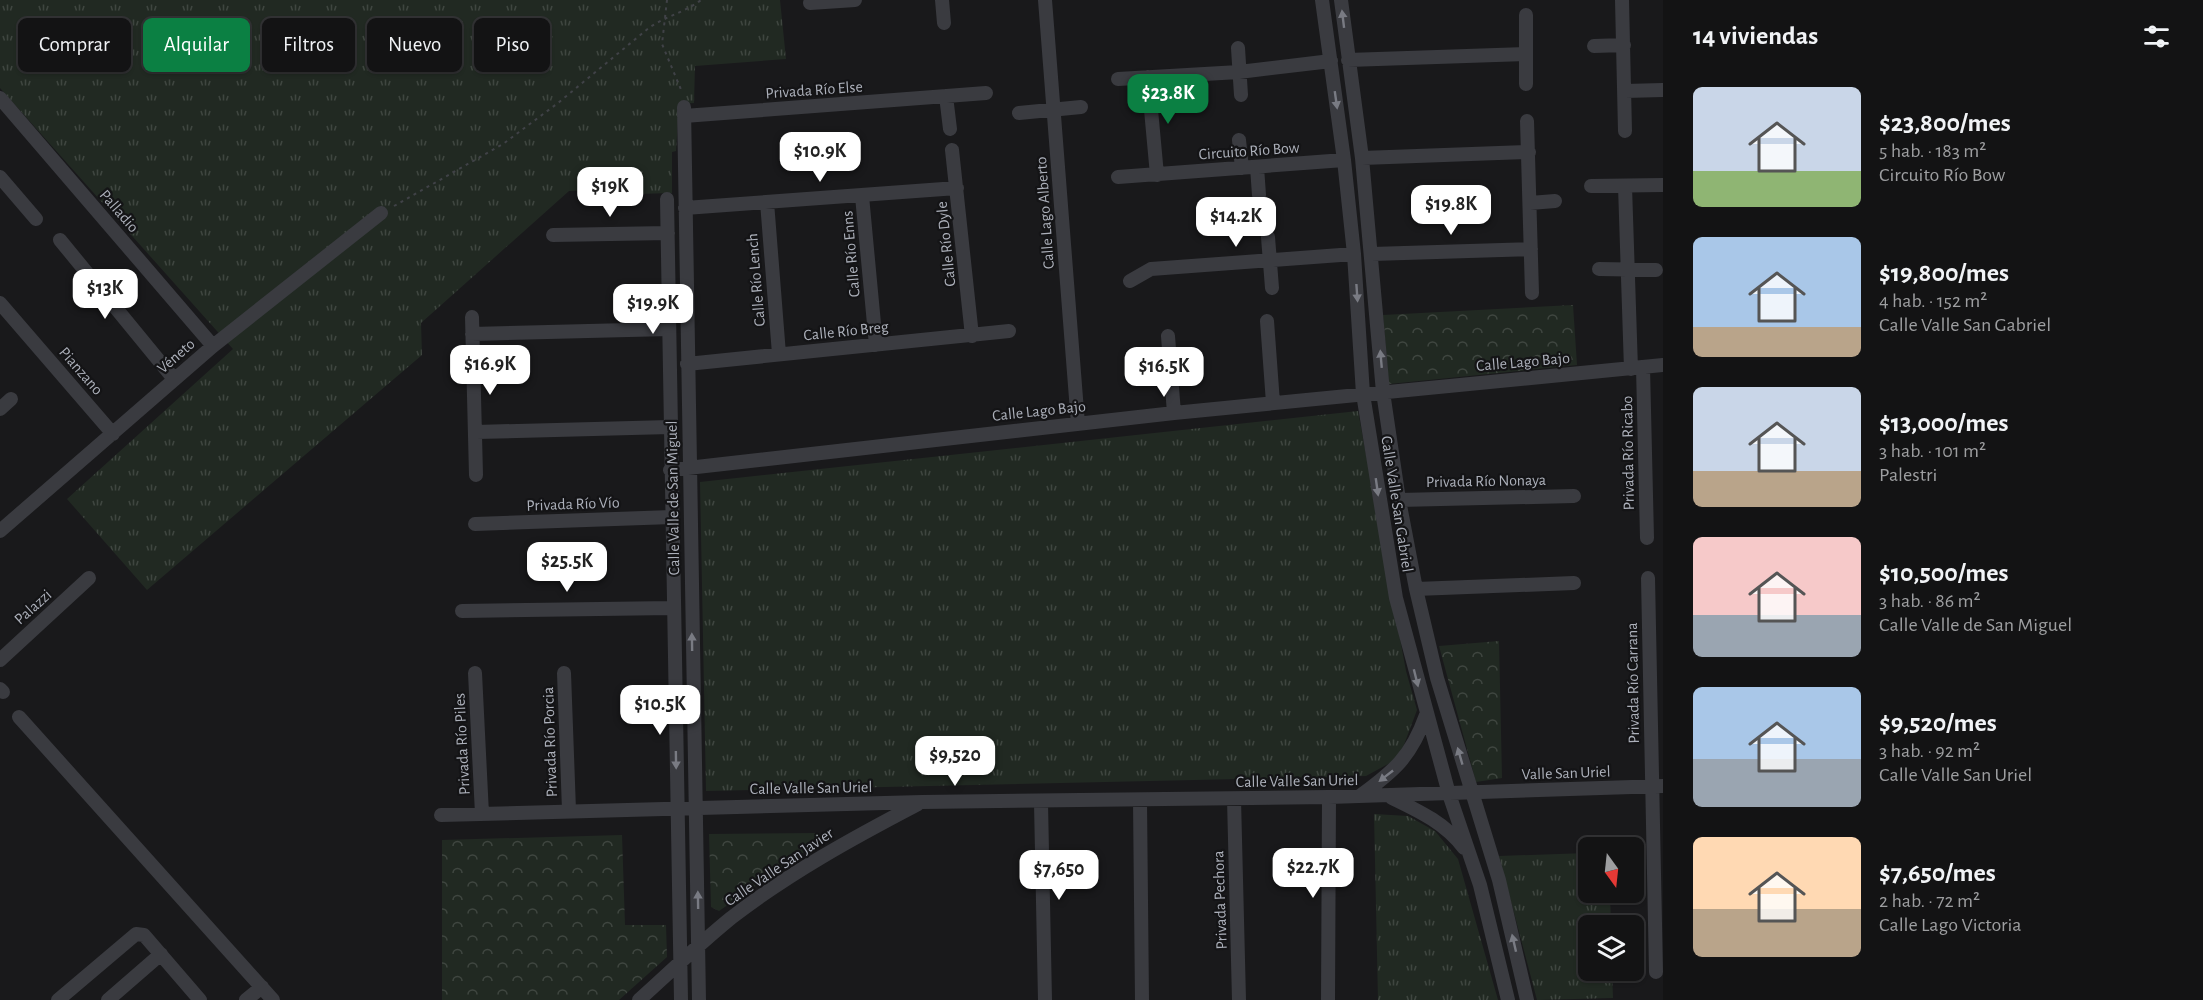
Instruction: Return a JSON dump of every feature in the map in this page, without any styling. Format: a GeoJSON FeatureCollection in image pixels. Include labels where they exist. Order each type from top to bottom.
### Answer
{"type":"FeatureCollection","features":[{"type":"Feature","properties":{"kind":"street"},"geometry":{"type":"LineString","coordinates":[[810,3],[855,0]]}},
{"type":"Feature","properties":{"kind":"street"},"geometry":{"type":"LineString","coordinates":[[942,0],[944,23]]}},
{"type":"Feature","properties":{"kind":"street","name":"Calle Lago Alberto"},"geometry":{"type":"LineString","coordinates":[[1045,0],[1078,424]]}},
{"type":"Feature","properties":{"kind":"street","name":"Calle Valle San Gabriel"},"geometry":{"type":"LineString","coordinates":[[1322,0],[1344,160],[1354,254],[1363,394],[1396,598],[1426,715],[1470,857],[1508,1000]]}},
{"type":"Feature","properties":{"kind":"street","name":"Calle Valle San Gabriel"},"geometry":{"type":"LineString","coordinates":[[1341,0],[1362,158],[1383,392],[1399,500],[1416,589],[1437,678],[1499,880],[1527,1000]]}},
{"type":"Feature","properties":{"kind":"street"},"geometry":{"type":"LineString","coordinates":[[1622,0],[1625,131]]}},
{"type":"Feature","properties":{"kind":"street"},"geometry":{"type":"LineString","coordinates":[[1526,15],[1526,84]]}},
{"type":"Feature","properties":{"kind":"street"},"geometry":{"type":"LineString","coordinates":[[1594,46],[1624,45]]}},
{"type":"Feature","properties":{"kind":"street"},"geometry":{"type":"LineString","coordinates":[[1238,48],[1241,95]]}},
{"type":"Feature","properties":{"kind":"street"},"geometry":{"type":"LineString","coordinates":[[1348,60],[1526,54]]}},
{"type":"Feature","properties":{"kind":"street"},"geometry":{"type":"LineString","coordinates":[[1118,79],[1239,72],[1331,61]]}},
{"type":"Feature","properties":{"kind":"street"},"geometry":{"type":"LineString","coordinates":[[1148,77],[1157,175]]}},
{"type":"Feature","properties":{"kind":"street"},"geometry":{"type":"LineString","coordinates":[[1625,92],[1663,90]]}},
{"type":"Feature","properties":{"kind":"street","name":"Privada Río Else"},"geometry":{"type":"LineString","coordinates":[[684,112],[986,93]]}},
{"type":"Feature","properties":{"kind":"street"},"geometry":{"type":"LineString","coordinates":[[946,96],[950,129]]}},
{"type":"Feature","properties":{"kind":"street","name":"Palladio"},"geometry":{"type":"LineString","coordinates":[[0,98],[213,346]]}},
{"type":"Feature","properties":{"kind":"street"},"geometry":{"type":"LineString","coordinates":[[1019,113],[1081,107]]}},
{"type":"Feature","properties":{"kind":"street","name":"Calle Valle de San Miguel"},"geometry":{"type":"LineString","coordinates":[[684,112],[688,467],[699,1000]]}},
{"type":"Feature","properties":{"kind":"street"},"geometry":{"type":"LineString","coordinates":[[1527,121],[1532,293]]}},
{"type":"Feature","properties":{"kind":"street"},"geometry":{"type":"LineString","coordinates":[[1239,140],[1242,168]]}},
{"type":"Feature","properties":{"kind":"street","name":"Calle Río Dyle"},"geometry":{"type":"LineString","coordinates":[[952,150],[972,336]]}},
{"type":"Feature","properties":{"kind":"street"},"geometry":{"type":"LineString","coordinates":[[1362,158],[1529,152]]}},
{"type":"Feature","properties":{"kind":"street","name":"Circuito Río Bow"},"geometry":{"type":"LineString","coordinates":[[1118,177],[1344,160]]}},
{"type":"Feature","properties":{"kind":"street"},"geometry":{"type":"LineString","coordinates":[[1257,167],[1259,195]]}},
{"type":"Feature","properties":{"kind":"street"},"geometry":{"type":"LineString","coordinates":[[0,177],[36,219]]}},
{"type":"Feature","properties":{"kind":"street"},"geometry":{"type":"LineString","coordinates":[[1590,186],[1663,185]]}},
{"type":"Feature","properties":{"kind":"street","name":"Privada Río Ricabo"},"geometry":{"type":"LineString","coordinates":[[1625,186],[1627,270],[1637,368],[1647,538]]}},
{"type":"Feature","properties":{"kind":"street"},"geometry":{"type":"LineString","coordinates":[[685,208],[957,188]]}},
{"type":"Feature","properties":{"kind":"street","name":"Calle Río Enns"},"geometry":{"type":"LineString","coordinates":[[862,196],[876,345]]}},
{"type":"Feature","properties":{"kind":"street","name":"Calle Valle de San Miguel"},"geometry":{"type":"LineString","coordinates":[[667,199],[672,608],[681,1000]]}},
{"type":"Feature","properties":{"kind":"street"},"geometry":{"type":"LineString","coordinates":[[1530,203],[1555,201]]}},
{"type":"Feature","properties":{"kind":"street","name":"Calle Río Lench"},"geometry":{"type":"LineString","coordinates":[[766,202],[779,354]]}},
{"type":"Feature","properties":{"kind":"street","name":"Véneto"},"geometry":{"type":"LineString","coordinates":[[0,531],[213,346],[381,213]]}},
{"type":"Feature","properties":{"kind":"street"},"geometry":{"type":"LineString","coordinates":[[553,235],[668,232]]}},
{"type":"Feature","properties":{"kind":"street"},"geometry":{"type":"LineString","coordinates":[[1268,237],[1272,288]]}},
{"type":"Feature","properties":{"kind":"street"},"geometry":{"type":"LineString","coordinates":[[60,240],[174,380]]}},
{"type":"Feature","properties":{"kind":"street"},"geometry":{"type":"LineString","coordinates":[[1372,254],[1531,249]]}},
{"type":"Feature","properties":{"kind":"street"},"geometry":{"type":"LineString","coordinates":[[1130,281],[1151,270],[1354,254]]}},
{"type":"Feature","properties":{"kind":"street"},"geometry":{"type":"LineString","coordinates":[[1599,269],[1656,270]]}},
{"type":"Feature","properties":{"kind":"street","name":"Pianzano"},"geometry":{"type":"LineString","coordinates":[[0,303],[112,434]]}},
{"type":"Feature","properties":{"kind":"street"},"geometry":{"type":"LineString","coordinates":[[472,316],[476,475]]}},
{"type":"Feature","properties":{"kind":"street"},"geometry":{"type":"LineString","coordinates":[[1267,321],[1273,403]]}},
{"type":"Feature","properties":{"kind":"street"},"geometry":{"type":"LineString","coordinates":[[472,334],[669,329]]}},
{"type":"Feature","properties":{"kind":"street","name":"Calle Río Breg"},"geometry":{"type":"LineString","coordinates":[[687,364],[1009,331]]}},
{"type":"Feature","properties":{"kind":"street"},"geometry":{"type":"LineString","coordinates":[[1168,336],[1174,413]]}},
{"type":"Feature","properties":{"kind":"street","name":"Calle Lago Bajo"},"geometry":{"type":"LineString","coordinates":[[670,470],[1174,413],[1663,365]]}},
{"type":"Feature","properties":{"kind":"street"},"geometry":{"type":"LineString","coordinates":[[0,409],[12,399]]}},
{"type":"Feature","properties":{"kind":"street"},"geometry":{"type":"LineString","coordinates":[[476,432],[670,427]]}},
{"type":"Feature","properties":{"kind":"street","name":"Privada Río Nonaya"},"geometry":{"type":"LineString","coordinates":[[1399,500],[1574,496]]}},
{"type":"Feature","properties":{"kind":"street","name":"Privada Río Vío"},"geometry":{"type":"LineString","coordinates":[[475,524],[672,517]]}},
{"type":"Feature","properties":{"kind":"street","name":"Palazzi"},"geometry":{"type":"LineString","coordinates":[[0,660],[89,578]]}},
{"type":"Feature","properties":{"kind":"street","name":"Privada Río Carrana"},"geometry":{"type":"LineString","coordinates":[[1648,578],[1657,786],[1656,972]]}},
{"type":"Feature","properties":{"kind":"street"},"geometry":{"type":"LineString","coordinates":[[1416,589],[1574,584]]}},
{"type":"Feature","properties":{"kind":"street"},"geometry":{"type":"LineString","coordinates":[[462,611],[672,608]]}},
{"type":"Feature","properties":{"kind":"street","name":"Privada Río Piles"},"geometry":{"type":"LineString","coordinates":[[476,673],[482,814]]}},
{"type":"Feature","properties":{"kind":"street","name":"Privada Río Porcia"},"geometry":{"type":"LineString","coordinates":[[564,673],[569,810]]}},
{"type":"Feature","properties":{"kind":"street"},"geometry":{"type":"LineString","coordinates":[[1359,796],[1402,763],[1417,741],[1426,715]]}},
{"type":"Feature","properties":{"kind":"street"},"geometry":{"type":"LineString","coordinates":[[19,717],[273,1000]]}},
{"type":"Feature","properties":{"kind":"street","name":"Valle San Uriel"},"geometry":{"type":"LineString","coordinates":[[1471,794],[1657,786]]}},
{"type":"Feature","properties":{"kind":"street","name":"Calle Valle San Uriel"},"geometry":{"type":"LineString","coordinates":[[441,815],[922,802],[1041,803],[1471,794]]}},
{"type":"Feature","properties":{"kind":"street"},"geometry":{"type":"LineString","coordinates":[[1387,796],[1424,813],[1444,827],[1470,857]]}},
{"type":"Feature","properties":{"kind":"street"},"geometry":{"type":"LineString","coordinates":[[1328,1000],[1329,797]]}},
{"type":"Feature","properties":{"kind":"street","name":"Privada Pechora"},"geometry":{"type":"LineString","coordinates":[[1234,799],[1239,1000]]}},
{"type":"Feature","properties":{"kind":"street"},"geometry":{"type":"LineString","coordinates":[[1140,801],[1142,1000]]}},
{"type":"Feature","properties":{"kind":"street","name":"Calle Valle San Javier"},"geometry":{"type":"LineString","coordinates":[[639,1000],[698,945],[786,878],[855,837],[922,802]]}},
{"type":"Feature","properties":{"kind":"street"},"geometry":{"type":"LineString","coordinates":[[1041,803],[1046,1000]]}},
{"type":"Feature","properties":{"kind":"street"},"geometry":{"type":"LineString","coordinates":[[58,1000],[136,933],[144,935],[195,998]]}},
{"type":"Feature","properties":{"kind":"street"},"geometry":{"type":"LineString","coordinates":[[108,1000],[161,954]]}},
{"type":"Feature","properties":{"kind":"street"},"geometry":{"type":"LineString","coordinates":[[246,1000],[262,987]]}},
{"type":"Feature","properties":{"kind":"path"},"geometry":{"type":"LineString","coordinates":[[667,0],[662,44],[668,61],[679,80],[684,112]]}},
{"type":"Feature","properties":{"kind":"path"},"geometry":{"type":"LineString","coordinates":[[381,213],[503,144],[666,17],[686,11],[701,0]]}},
{"type":"Feature","properties":{"kind":"green space"},"geometry":{"type":"Polygon","coordinates":[[[0,0],[780,0],[786,59],[695,66],[694,103],[679,104],[676,151],[672,152],[672,193],[637,194],[636,189],[569,191],[421,323],[422,355],[147,590],[67,499],[233,349],[0,88],[0,0]]]}},
{"type":"Feature","properties":{"kind":"green space"},"geometry":{"type":"Polygon","coordinates":[[[1573,305],[1577,365],[1389,384],[1383,315],[1573,305]]]}},
{"type":"Feature","properties":{"kind":"green space"},"geometry":{"type":"Polygon","coordinates":[[[1358,411],[1406,671],[1417,710],[1399,758],[1366,776],[706,791],[700,482],[1358,411]]]}},
{"type":"Feature","properties":{"kind":"green space"},"geometry":{"type":"Polygon","coordinates":[[[1499,641],[1502,778],[1476,782],[1439,646],[1499,641]]]}},
{"type":"Feature","properties":{"kind":"green space"},"geometry":{"type":"Polygon","coordinates":[[[1374,814],[1408,816],[1435,831],[1458,859],[1498,1000],[1378,1000],[1374,814]]]}},
{"type":"Feature","properties":{"kind":"green space"},"geometry":{"type":"Polygon","coordinates":[[[819,833],[820,841],[719,911],[711,907],[709,834],[819,833]]]}},
{"type":"Feature","properties":{"kind":"green space"},"geometry":{"type":"Polygon","coordinates":[[[622,835],[625,925],[666,925],[667,957],[619,1000],[442,1000],[442,840],[622,835]]]}},
{"type":"Feature","properties":{"kind":"green space"},"geometry":{"type":"Polygon","coordinates":[[[1578,853],[1578,903],[1610,903],[1611,915],[1578,915],[1578,981],[1612,981],[1613,998],[1537,1000],[1499,856],[1578,853]]]}}]}
